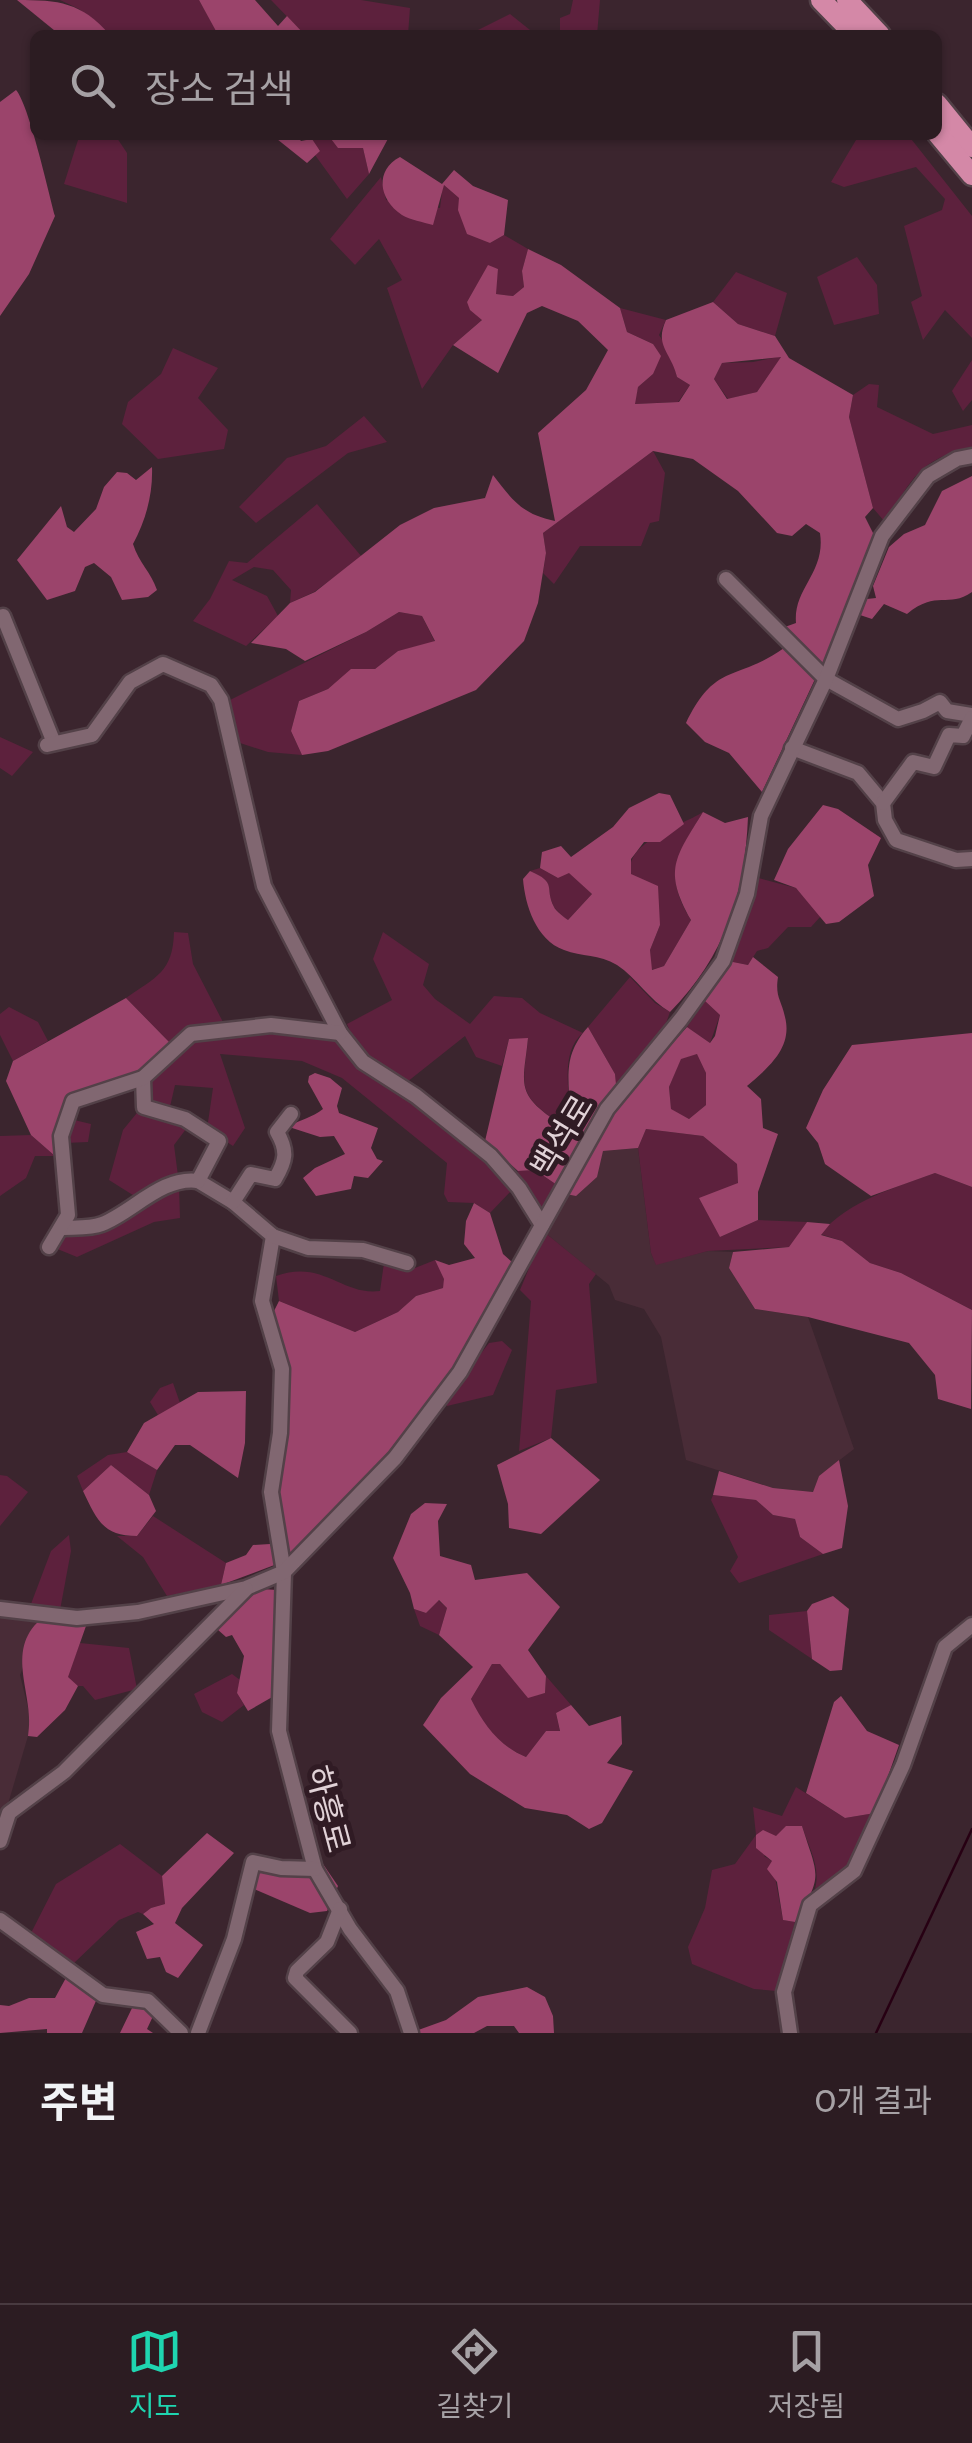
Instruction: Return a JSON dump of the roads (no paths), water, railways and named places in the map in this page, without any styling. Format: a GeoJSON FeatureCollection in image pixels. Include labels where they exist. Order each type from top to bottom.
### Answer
{"type":"FeatureCollection","features":[{"type":"Feature","properties":{"kind":"highway"},"geometry":{"type":"LineString","coordinates":[[822,0],[850,30]]}},
{"type":"Feature","properties":{"kind":"highway"},"geometry":{"type":"LineString","coordinates":[[846,0],[875,30]]}},
{"type":"Feature","properties":{"kind":"highway"},"geometry":{"type":"LineString","coordinates":[[942,110],[972,146]]}},
{"type":"Feature","properties":{"kind":"highway"},"geometry":{"type":"LineString","coordinates":[[942,139],[972,176]]}},
{"type":"Feature","properties":{"kind":"street","name":"백석로"},"geometry":{"type":"LineString","coordinates":[[0,1608],[77,1618],[138,1612],[246,1588],[284,1572],[395,1458],[460,1372],[608,1109],[723,961],[747,894],[762,816],[826,679],[882,536],[928,476],[956,459],[972,456]]}},
{"type":"Feature","properties":{"kind":"street"},"geometry":{"type":"LineString","coordinates":[[726,580],[826,679],[898,719],[940,702],[948,711],[972,716],[963,736],[949,735],[934,767],[913,762],[883,803]]}},
{"type":"Feature","properties":{"kind":"street"},"geometry":{"type":"LineString","coordinates":[[3,616],[50,744],[92,735],[130,682],[163,664],[211,685],[221,700],[264,886],[340,1032],[363,1062],[416,1096],[491,1156],[519,1188],[542,1225]]}},
{"type":"Feature","properties":{"kind":"street"},"geometry":{"type":"LineString","coordinates":[[792,748],[858,773],[883,803],[885,820],[896,840],[956,860],[972,859]]}},
{"type":"Feature","properties":{"kind":"street"},"geometry":{"type":"LineString","coordinates":[[48,1247],[68,1215],[61,1136],[72,1101],[143,1078],[191,1034],[271,1025],[340,1032]]}},
{"type":"Feature","properties":{"kind":"street"},"geometry":{"type":"LineString","coordinates":[[143,1078],[144,1107],[185,1119],[219,1142],[198,1181]]}},
{"type":"Feature","properties":{"kind":"street"},"geometry":{"type":"LineString","coordinates":[[234,1202],[251,1174],[275,1179],[285,1163],[286,1147],[277,1132],[290,1114]]}},
{"type":"Feature","properties":{"kind":"street"},"geometry":{"type":"LineString","coordinates":[[61,1228],[100,1225],[149,1195],[186,1179],[198,1181],[234,1202],[273,1236],[308,1248],[363,1250],[407,1263]]}},
{"type":"Feature","properties":{"kind":"street","name":"하흥로"},"geometry":{"type":"LineString","coordinates":[[273,1236],[262,1301],[282,1369],[280,1434],[271,1492],[284,1572],[279,1731],[315,1869],[350,1929],[397,1991],[411,2033]]}},
{"type":"Feature","properties":{"kind":"street"},"geometry":{"type":"LineString","coordinates":[[0,1841],[8,1814],[64,1772],[246,1588]]}},
{"type":"Feature","properties":{"kind":"street"},"geometry":{"type":"LineString","coordinates":[[790,2033],[784,1992],[810,1905],[854,1871],[903,1764],[945,1647],[972,1625]]}},
{"type":"Feature","properties":{"kind":"street"},"geometry":{"type":"LineString","coordinates":[[198,2033],[234,1938],[252,1862],[315,1869]]}},
{"type":"Feature","properties":{"kind":"street"},"geometry":{"type":"LineString","coordinates":[[340,1909],[327,1942],[296,1970],[295,1978],[350,2033]]}},
{"type":"Feature","properties":{"kind":"street"},"geometry":{"type":"LineString","coordinates":[[0,1920],[103,1996],[148,2001],[181,2033]]}},
{"type":"Feature","properties":{"kind":"waterway"},"geometry":{"type":"LineString","coordinates":[[876,2033],[972,1829]]}}]}
